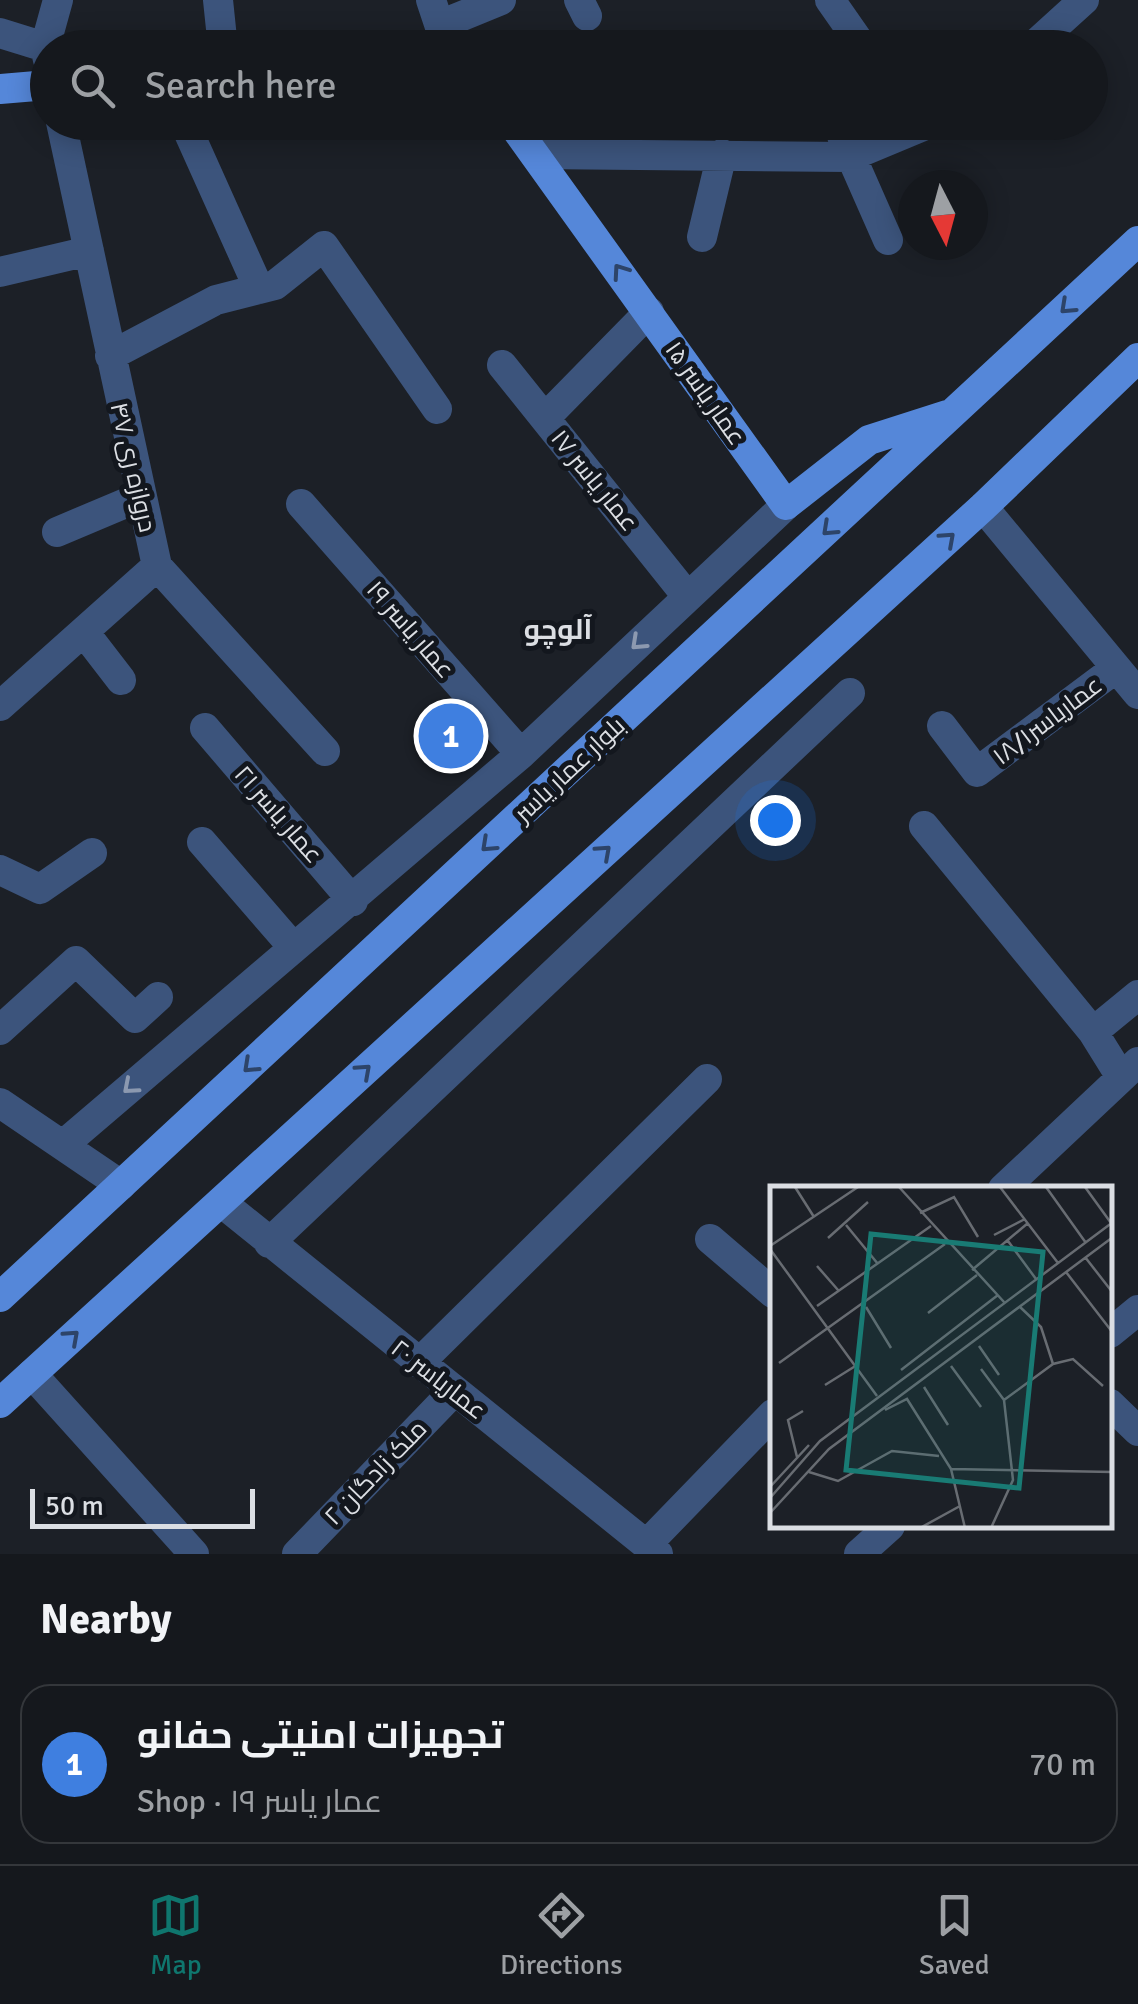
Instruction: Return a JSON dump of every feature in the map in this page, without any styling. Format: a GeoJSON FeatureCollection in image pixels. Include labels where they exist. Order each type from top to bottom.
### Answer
{"type":"FeatureCollection","features":[{"type":"Feature","properties":{"kind":"main road"},"geometry":{"type":"LineString","coordinates":[[0,89],[30,86]]}},
{"type":"Feature","properties":{"kind":"main road","name":"عمار یاسر ۱۵"},"geometry":{"type":"LineString","coordinates":[[527,140],[786,505]]}},
{"type":"Feature","properties":{"kind":"main road","name":"بلوار عمار یاسر"},"geometry":{"type":"LineString","coordinates":[[0,1298],[1138,241]]}},
{"type":"Feature","properties":{"kind":"main road"},"geometry":{"type":"LineString","coordinates":[[0,1403],[983,507],[1138,358]]}},
{"type":"Feature","properties":{"kind":"main road"},"geometry":{"type":"LineString","coordinates":[[786,505],[869,440],[954,412]]}},
{"type":"Feature","properties":{"kind":"street"},"geometry":{"type":"LineString","coordinates":[[51,30],[58,0]]}},
{"type":"Feature","properties":{"kind":"street"},"geometry":{"type":"LineString","coordinates":[[218,0],[222,30]]}},
{"type":"Feature","properties":{"kind":"street"},"geometry":{"type":"LineString","coordinates":[[439,24],[501,0]]}},
{"type":"Feature","properties":{"kind":"street"},"geometry":{"type":"LineString","coordinates":[[1051,30],[1084,0]]}},
{"type":"Feature","properties":{"kind":"street"},"geometry":{"type":"LineString","coordinates":[[841,4],[853,30]]}},
{"type":"Feature","properties":{"kind":"street"},"geometry":{"type":"LineString","coordinates":[[0,32],[30,46]]}},
{"type":"Feature","properties":{"kind":"street","name":"دروازه ری ۴۷"},"geometry":{"type":"LineString","coordinates":[[66,140],[156,566],[325,752]]}},
{"type":"Feature","properties":{"kind":"street"},"geometry":{"type":"LineString","coordinates":[[192,140],[259,288]]}},
{"type":"Feature","properties":{"kind":"street"},"geometry":{"type":"LineString","coordinates":[[842,140],[888,240]]}},
{"type":"Feature","properties":{"kind":"street"},"geometry":{"type":"LineString","coordinates":[[538,154],[849,158],[891,140]]}},
{"type":"Feature","properties":{"kind":"street"},"geometry":{"type":"LineString","coordinates":[[702,236],[722,154]]}},
{"type":"Feature","properties":{"kind":"street"},"geometry":{"type":"LineString","coordinates":[[110,356],[216,300],[274,285],[324,246],[436,409]]}},
{"type":"Feature","properties":{"kind":"street"},"geometry":{"type":"LineString","coordinates":[[0,272],[90,251]]}},
{"type":"Feature","properties":{"kind":"street"},"geometry":{"type":"LineString","coordinates":[[544,418],[649,312]]}},
{"type":"Feature","properties":{"kind":"street","name":"عمار یاسر ۱۷"},"geometry":{"type":"LineString","coordinates":[[502,364],[687,596]]}},
{"type":"Feature","properties":{"kind":"street"},"geometry":{"type":"LineString","coordinates":[[57,532],[140,497]]}},
{"type":"Feature","properties":{"kind":"street","name":"عمار یاسر ۱۹"},"geometry":{"type":"LineString","coordinates":[[301,504],[521,754]]}},
{"type":"Feature","properties":{"kind":"street"},"geometry":{"type":"LineString","coordinates":[[63,1145],[293,948],[354,901],[521,754],[786,505]]}},
{"type":"Feature","properties":{"kind":"street"},"geometry":{"type":"LineString","coordinates":[[983,507],[1138,692]]}},
{"type":"Feature","properties":{"kind":"street"},"geometry":{"type":"LineString","coordinates":[[0,706],[156,566]]}},
{"type":"Feature","properties":{"kind":"street"},"geometry":{"type":"LineString","coordinates":[[84,632],[120,680]]}},
{"type":"Feature","properties":{"kind":"street","name":"عماریاسر۱۸/۱"},"geometry":{"type":"LineString","coordinates":[[942,726],[978,772],[1116,669]]}},
{"type":"Feature","properties":{"kind":"street"},"geometry":{"type":"LineString","coordinates":[[269,1243],[850,693]]}},
{"type":"Feature","properties":{"kind":"street","name":"عمار یاسر ۲۱"},"geometry":{"type":"LineString","coordinates":[[204,728],[354,901]]}},
{"type":"Feature","properties":{"kind":"street"},"geometry":{"type":"LineString","coordinates":[[924,826],[1093,1032],[1130,1069],[1006,1186]]}},
{"type":"Feature","properties":{"kind":"street"},"geometry":{"type":"LineString","coordinates":[[202,842],[293,948]]}},
{"type":"Feature","properties":{"kind":"street"},"geometry":{"type":"LineString","coordinates":[[0,870],[40,890],[92,853]]}},
{"type":"Feature","properties":{"kind":"street"},"geometry":{"type":"LineString","coordinates":[[0,1030],[76,961],[135,1018],[158,996]]}},
{"type":"Feature","properties":{"kind":"street"},"geometry":{"type":"LineString","coordinates":[[1093,1032],[1138,995]]}},
{"type":"Feature","properties":{"kind":"street"},"geometry":{"type":"LineString","coordinates":[[420,1364],[708,1079]]}},
{"type":"Feature","properties":{"kind":"street"},"geometry":{"type":"LineString","coordinates":[[0,1103],[121,1185]]}},
{"type":"Feature","properties":{"kind":"street","name":"عماریاسر ۲۰"},"geometry":{"type":"LineString","coordinates":[[220,1202],[652,1549]]}},
{"type":"Feature","properties":{"kind":"street"},"geometry":{"type":"LineString","coordinates":[[710,1239],[770,1291]]}},
{"type":"Feature","properties":{"kind":"street"},"geometry":{"type":"LineString","coordinates":[[1113,1331],[1138,1310]]}},
{"type":"Feature","properties":{"kind":"street"},"geometry":{"type":"LineString","coordinates":[[32,1374],[194,1554]]}},
{"type":"Feature","properties":{"kind":"street","name":"۲ ملک زادگان"},"geometry":{"type":"LineString","coordinates":[[297,1554],[454,1391]]}},
{"type":"Feature","properties":{"kind":"street"},"geometry":{"type":"LineString","coordinates":[[1113,1407],[1138,1431]]}},
{"type":"Feature","properties":{"kind":"street"},"geometry":{"type":"LineString","coordinates":[[652,1549],[770,1417]]}},
{"type":"Feature","properties":{"kind":"street"},"geometry":{"type":"LineString","coordinates":[[859,1554],[887,1529]]}},
{"type":"Feature","properties":{"kind":"building"},"geometry":{"type":"Polygon","coordinates":[[[442,705],[482,747],[461,768],[422,724],[442,705]]]}},
{"type":"Feature","properties":{"kind":"place","name":"تجهیزات امنیتی حفانو"},"geometry":{"type":"Point","coordinates":[451,736]}},
{"type":"Feature","properties":{"kind":"district","name":"آلوچو"},"geometry":{"type":"Point","coordinates":[558,629]}}]}
